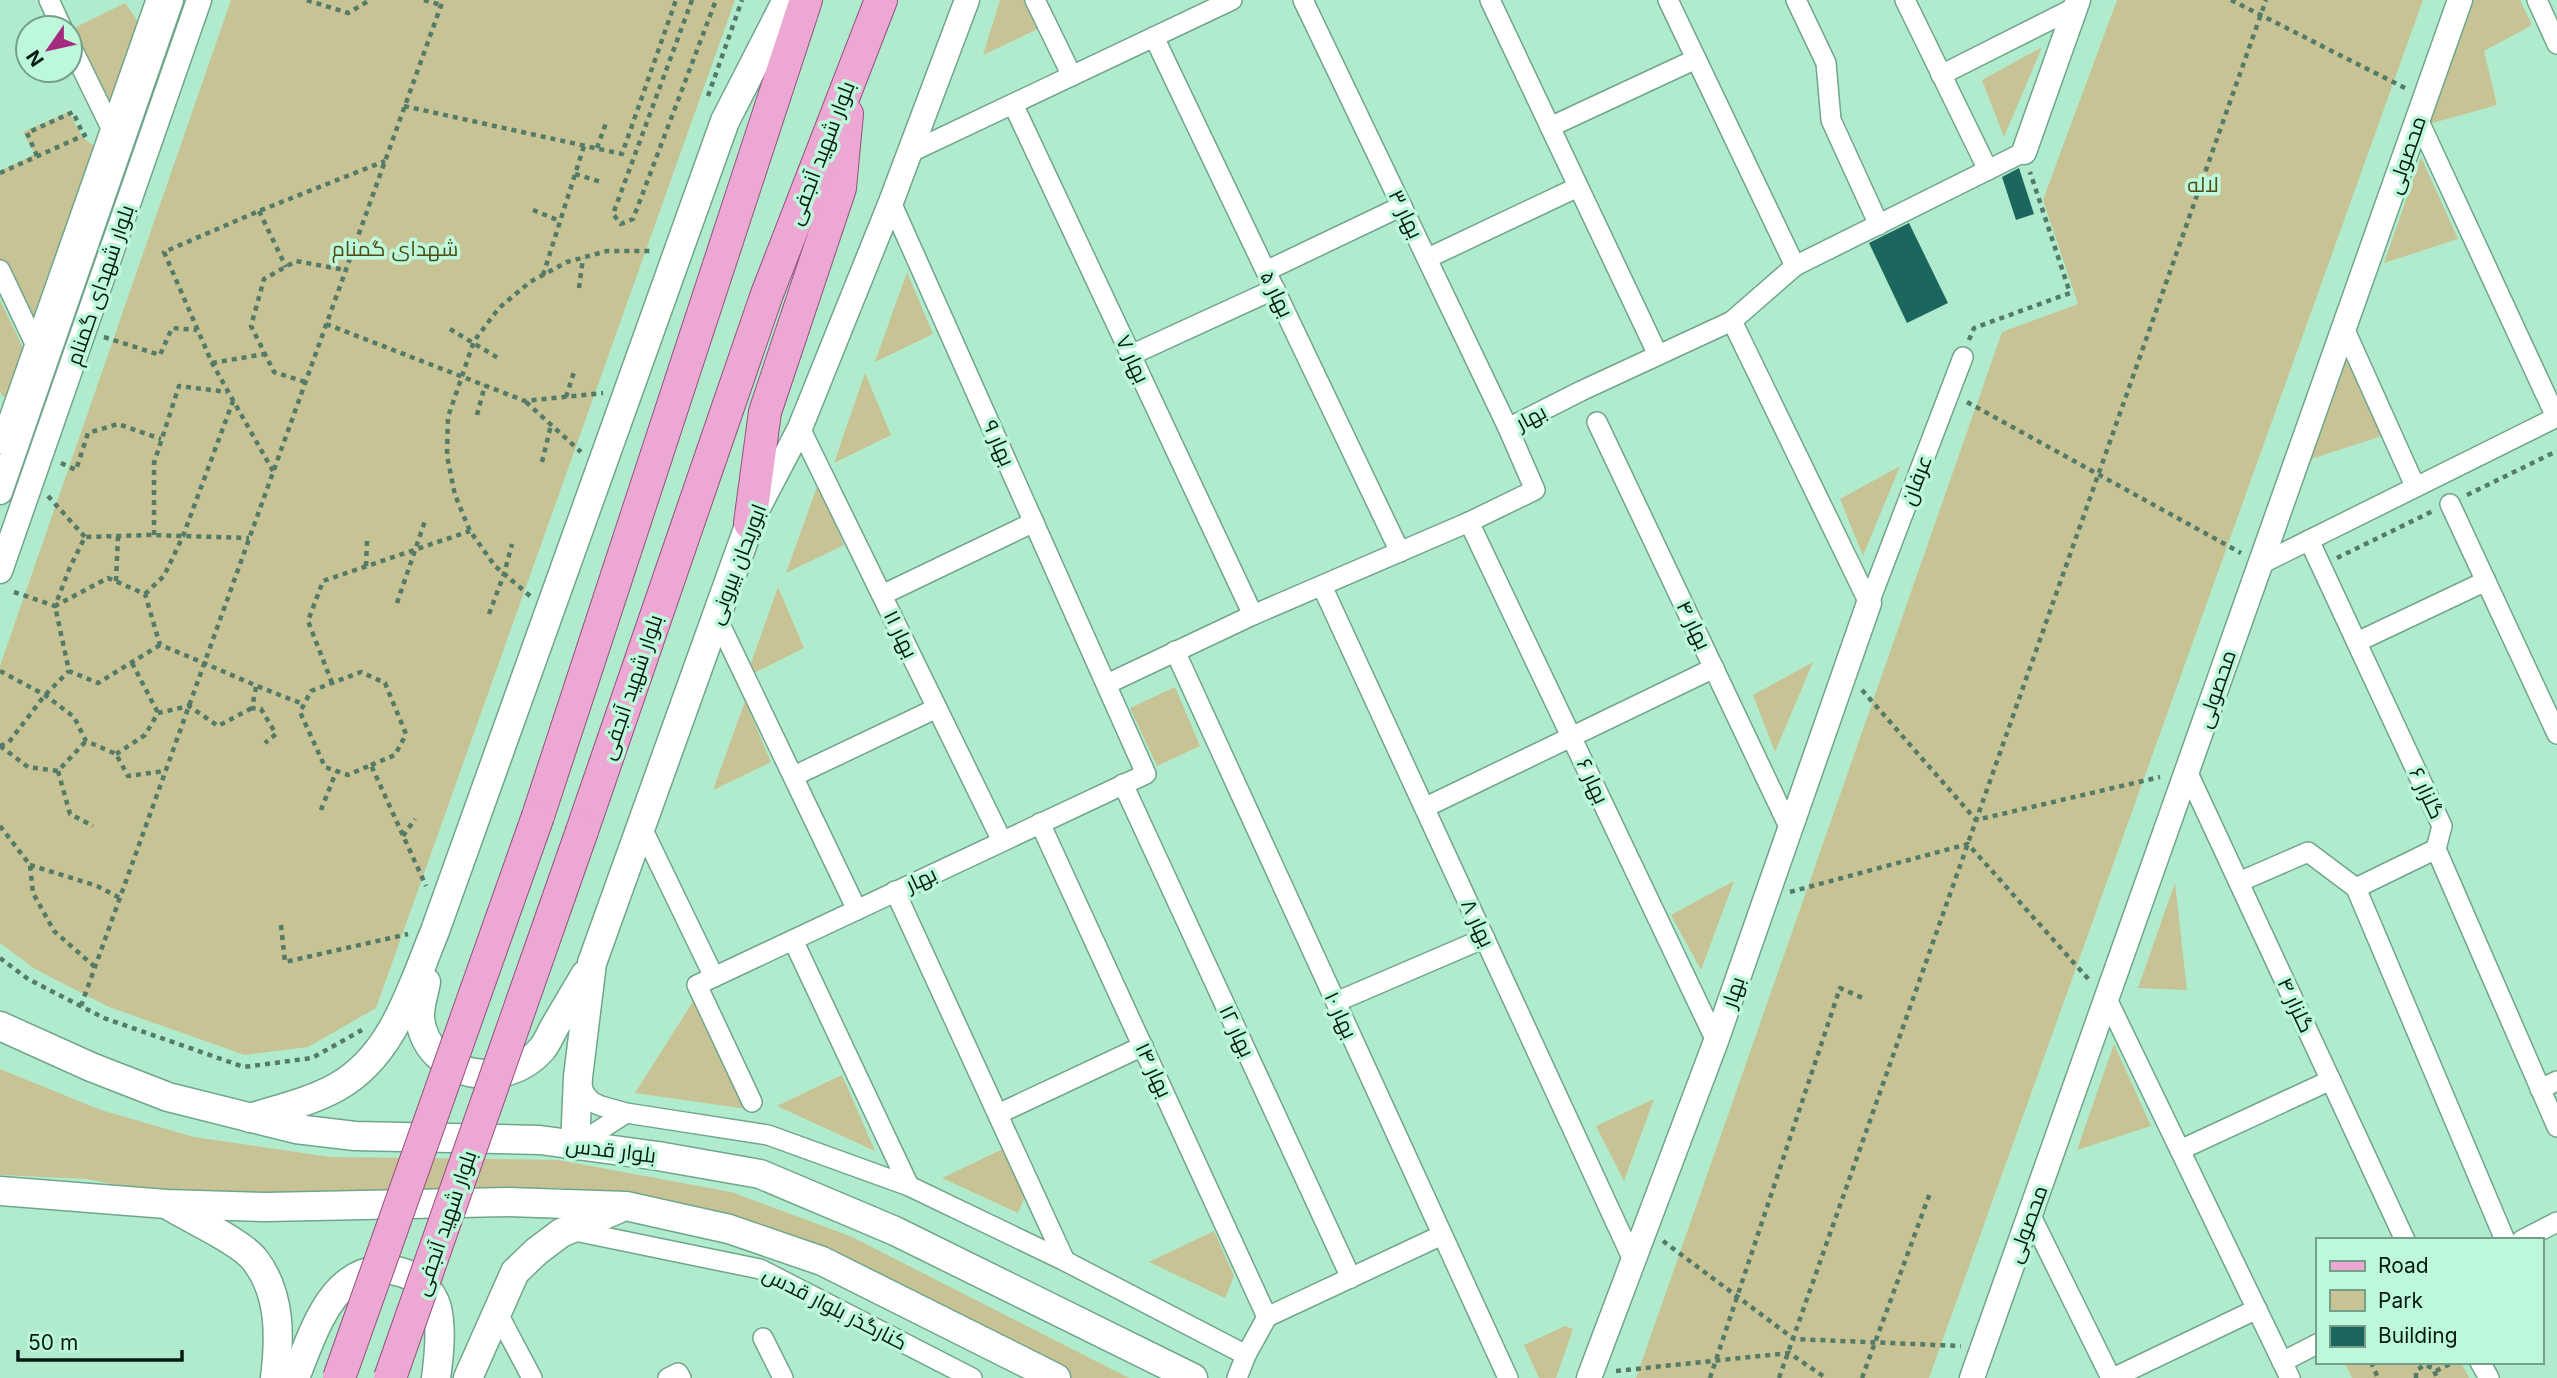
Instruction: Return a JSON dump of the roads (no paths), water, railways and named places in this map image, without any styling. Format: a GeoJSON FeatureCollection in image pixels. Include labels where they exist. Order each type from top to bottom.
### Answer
{"type":"FeatureCollection","features":[{"type":"Feature","properties":{"kind":"main road"},"geometry":{"type":"LineString","coordinates":[[250,1118],[299,1104],[336,1088],[372,1059],[400,1017],[422,933],[725,121],[787,0]]}},
{"type":"Feature","properties":{"kind":"main road"},"geometry":{"type":"LineString","coordinates":[[339,1378],[538,816],[806,0]]}},
{"type":"Feature","properties":{"kind":"main road","name":"بلوار شهید آنجفی"},"geometry":{"type":"LineString","coordinates":[[390,1378],[582,831],[766,294],[881,0]]}},
{"type":"Feature","properties":{"kind":"main road"},"geometry":{"type":"LineString","coordinates":[[750,523],[765,412],[841,188],[850,79]]}},
{"type":"Feature","properties":{"kind":"main road","name":"ابوریحان بیرونی"},"geometry":{"type":"LineString","coordinates":[[575,1146],[578,1077],[592,963],[750,523]]}},
{"type":"Feature","properties":{"kind":"main road"},"geometry":{"type":"LineString","coordinates":[[422,933],[420,1017],[423,1031],[432,1049],[452,1065],[475,1074],[500,1074],[522,1066],[542,1049],[592,963]]}},
{"type":"Feature","properties":{"kind":"main road","name":"بلوار قدس"},"geometry":{"type":"LineString","coordinates":[[0,1026],[91,1067],[168,1097],[323,1134],[540,1140],[658,1156],[760,1174],[895,1231],[1193,1378]]}},
{"type":"Feature","properties":{"kind":"main road"},"geometry":{"type":"LineString","coordinates":[[0,1191],[166,1204],[301,1208],[508,1202],[625,1206],[729,1229],[821,1261],[1056,1378]]}},
{"type":"Feature","properties":{"kind":"main road"},"geometry":{"type":"LineString","coordinates":[[166,1204],[232,1242],[254,1258],[273,1294],[278,1319],[279,1347],[275,1378]]}},
{"type":"Feature","properties":{"kind":"main road"},"geometry":{"type":"LineString","coordinates":[[468,1378],[515,1272],[537,1251],[569,1230],[625,1206]]}},
{"type":"Feature","properties":{"kind":"main road"},"geometry":{"type":"LineString","coordinates":[[295,1378],[311,1336],[328,1306],[348,1282],[369,1270],[388,1269],[408,1274],[427,1289],[436,1308],[440,1336],[436,1378]]}},
{"type":"Feature","properties":{"kind":"street"},"geometry":{"type":"LineString","coordinates":[[2,428],[40,354],[111,128],[156,0]]}},
{"type":"Feature","properties":{"kind":"street","name":"بلوار شهدای گمنام"},"geometry":{"type":"LineString","coordinates":[[0,492],[40,354],[171,0]]}},
{"type":"Feature","properties":{"kind":"street","name":"بلوار شهدای گمنام"},"geometry":{"type":"LineString","coordinates":[[0,571],[199,0]]}},
{"type":"Feature","properties":{"kind":"street","name":"ابوریحان بیرونی"},"geometry":{"type":"LineString","coordinates":[[750,523],[800,428],[891,202],[967,0]]}},
{"type":"Feature","properties":{"kind":"street"},"geometry":{"type":"LineString","coordinates":[[1035,0],[1072,76]]}},
{"type":"Feature","properties":{"kind":"street","name":"بهار ۳"},"geometry":{"type":"LineString","coordinates":[[1303,0],[1508,428]]}},
{"type":"Feature","properties":{"kind":"street"},"geometry":{"type":"LineString","coordinates":[[1490,0],[1658,355]]}},
{"type":"Feature","properties":{"kind":"street"},"geometry":{"type":"LineString","coordinates":[[1668,0],[1795,266]]}},
{"type":"Feature","properties":{"kind":"street"},"geometry":{"type":"LineString","coordinates":[[1796,0],[1826,63],[1831,120],[1878,225]]}},
{"type":"Feature","properties":{"kind":"street"},"geometry":{"type":"LineString","coordinates":[[1905,0],[1987,170]]}},
{"type":"Feature","properties":{"kind":"street","name":"محصولی"},"geometry":{"type":"LineString","coordinates":[[1972,1378],[2460,0]]}},
{"type":"Feature","properties":{"kind":"street"},"geometry":{"type":"LineString","coordinates":[[2537,0],[2557,44]]}},
{"type":"Feature","properties":{"kind":"street"},"geometry":{"type":"LineString","coordinates":[[909,153],[1154,37],[1219,3]]}},
{"type":"Feature","properties":{"kind":"street"},"geometry":{"type":"LineString","coordinates":[[1941,75],[2077,4]]}},
{"type":"Feature","properties":{"kind":"street"},"geometry":{"type":"LineString","coordinates":[[2024,152],[2077,4]]}},
{"type":"Feature","properties":{"kind":"street","name":"بهار ۵"},"geometry":{"type":"LineString","coordinates":[[1154,37],[1400,552]]}},
{"type":"Feature","properties":{"kind":"street"},"geometry":{"type":"LineString","coordinates":[[1550,127],[1696,59]]}},
{"type":"Feature","properties":{"kind":"street"},"geometry":{"type":"LineString","coordinates":[[84,73],[111,128]]}},
{"type":"Feature","properties":{"kind":"street","name":"بهار ۷"},"geometry":{"type":"LineString","coordinates":[[1013,104],[1253,615]]}},
{"type":"Feature","properties":{"kind":"street"},"geometry":{"type":"LineString","coordinates":[[2261,564],[2557,417],[2422,108]]}},
{"type":"Feature","properties":{"kind":"street","name":"بهار"},"geometry":{"type":"LineString","coordinates":[[1107,684],[1253,615],[1469,522],[1535,490],[1508,428],[1732,321],[1795,266],[2024,152]]}},
{"type":"Feature","properties":{"kind":"street"},"geometry":{"type":"LineString","coordinates":[[1427,258],[1578,187]]}},
{"type":"Feature","properties":{"kind":"street","name":"بهار ۹"},"geometry":{"type":"LineString","coordinates":[[891,202],[1146,774]]}},
{"type":"Feature","properties":{"kind":"street"},"geometry":{"type":"LineString","coordinates":[[1131,355],[1402,206]]}},
{"type":"Feature","properties":{"kind":"street"},"geometry":{"type":"LineString","coordinates":[[0,270],[40,354]]}},
{"type":"Feature","properties":{"kind":"street"},"geometry":{"type":"LineString","coordinates":[[1732,321],[1869,603]]}},
{"type":"Feature","properties":{"kind":"street"},"geometry":{"type":"LineString","coordinates":[[2344,328],[2415,486]]}},
{"type":"Feature","properties":{"kind":"street","name":"عرفان"},"geometry":{"type":"LineString","coordinates":[[1869,603],[1963,357]]}},
{"type":"Feature","properties":{"kind":"street","name":"بهار ۴"},"geometry":{"type":"LineString","coordinates":[[1597,422],[1790,829]]}},
{"type":"Feature","properties":{"kind":"street","name":"بهار ۱۱"},"geometry":{"type":"LineString","coordinates":[[800,428],[1002,841]]}},
{"type":"Feature","properties":{"kind":"street"},"geometry":{"type":"LineString","coordinates":[[2450,503],[2557,734]]}},
{"type":"Feature","properties":{"kind":"street"},"geometry":{"type":"LineString","coordinates":[[882,595],[1034,522]]}},
{"type":"Feature","properties":{"kind":"street","name":"بهار ۶"},"geometry":{"type":"LineString","coordinates":[[1469,522],[1716,1041]]}},
{"type":"Feature","properties":{"kind":"street","name":"گلزار ۶"},"geometry":{"type":"LineString","coordinates":[[2309,540],[2442,826],[2436,849],[2548,1085],[2557,1127]]}},
{"type":"Feature","properties":{"kind":"street"},"geometry":{"type":"LineString","coordinates":[[2357,642],[2486,581]]}},
{"type":"Feature","properties":{"kind":"street","name":"بهار ۸"},"geometry":{"type":"LineString","coordinates":[[1322,586],[1633,1260]]}},
{"type":"Feature","properties":{"kind":"street","name":"بهار"},"geometry":{"type":"LineString","coordinates":[[1590,1376],[1716,1041],[1869,603]]}},
{"type":"Feature","properties":{"kind":"street"},"geometry":{"type":"LineString","coordinates":[[716,616],[857,910]]}},
{"type":"Feature","properties":{"kind":"street","name":"بهار ۱۰"},"geometry":{"type":"LineString","coordinates":[[1175,651],[1508,1378]]}},
{"type":"Feature","properties":{"kind":"street"},"geometry":{"type":"LineString","coordinates":[[1426,807],[1714,668]]}},
{"type":"Feature","properties":{"kind":"street"},"geometry":{"type":"LineString","coordinates":[[794,776],[937,708]]}},
{"type":"Feature","properties":{"kind":"street","name":"گلزار ۴"},"geometry":{"type":"LineString","coordinates":[[2187,771],[2404,1238]]}},
{"type":"Feature","properties":{"kind":"street","name":"بهار"},"geometry":{"type":"LineString","coordinates":[[705,981],[1146,774]]}},
{"type":"Feature","properties":{"kind":"street","name":"بهار ۱۲"},"geometry":{"type":"LineString","coordinates":[[1123,784],[1351,1278]]}},
{"type":"Feature","properties":{"kind":"street","name":"بهار ۱۴"},"geometry":{"type":"LineString","coordinates":[[1040,823],[1267,1317]]}},
{"type":"Feature","properties":{"kind":"street"},"geometry":{"type":"LineString","coordinates":[[641,826],[752,1102]]}},
{"type":"Feature","properties":{"kind":"street"},"geometry":{"type":"LineString","coordinates":[[2356,888],[2436,849]]}},
{"type":"Feature","properties":{"kind":"street"},"geometry":{"type":"LineString","coordinates":[[2239,882],[2308,852],[2356,888],[2504,1238]]}},
{"type":"Feature","properties":{"kind":"street"},"geometry":{"type":"LineString","coordinates":[[895,891],[1065,1261]]}},
{"type":"Feature","properties":{"kind":"street"},"geometry":{"type":"LineString","coordinates":[[1336,1002],[1485,938]]}},
{"type":"Feature","properties":{"kind":"street"},"geometry":{"type":"LineString","coordinates":[[793,940],[909,1186]]}},
{"type":"Feature","properties":{"kind":"street"},"geometry":{"type":"LineString","coordinates":[[2107,999],[2286,1370],[2316,1345]]}},
{"type":"Feature","properties":{"kind":"street"},"geometry":{"type":"LineString","coordinates":[[998,1114],[1143,1046]]}},
{"type":"Feature","properties":{"kind":"street"},"geometry":{"type":"LineString","coordinates":[[578,1077],[585,1094],[592,1102],[626,1113],[768,1135],[909,1186],[1065,1261],[1246,1354]]}},
{"type":"Feature","properties":{"kind":"street"},"geometry":{"type":"LineString","coordinates":[[2180,1150],[2331,1080]]}},
{"type":"Feature","properties":{"kind":"street"},"geometry":{"type":"LineString","coordinates":[[575,1146],[626,1113]]}},
{"type":"Feature","properties":{"kind":"street"},"geometry":{"type":"LineString","coordinates":[[2030,1214],[2112,1378],[2257,1309]]}},
{"type":"Feature","properties":{"kind":"street"},"geometry":{"type":"LineString","coordinates":[[2526,1238],[2557,1222]]}},
{"type":"Feature","properties":{"kind":"street","name":"کنارگذر بلوار قدس"},"geometry":{"type":"LineString","coordinates":[[569,1230],[760,1269],[972,1378]]}},
{"type":"Feature","properties":{"kind":"street"},"geometry":{"type":"LineString","coordinates":[[1237,1378],[1246,1354],[1267,1317],[1442,1236]]}},
{"type":"Feature","properties":{"kind":"street"},"geometry":{"type":"LineString","coordinates":[[496,1310],[532,1378]]}},
{"type":"Feature","properties":{"kind":"street"},"geometry":{"type":"LineString","coordinates":[[763,1338],[783,1378]]}},
{"type":"Feature","properties":{"kind":"street"},"geometry":{"type":"LineString","coordinates":[[668,1378],[678,1373],[681,1378]]}},
{"type":"Feature","properties":{"kind":"park label","name":"لاله"},"geometry":{"type":"Point","coordinates":[2203,184]}},
{"type":"Feature","properties":{"kind":"park label","name":"شهدای گمنام"},"geometry":{"type":"Point","coordinates":[395,248]}}]}
